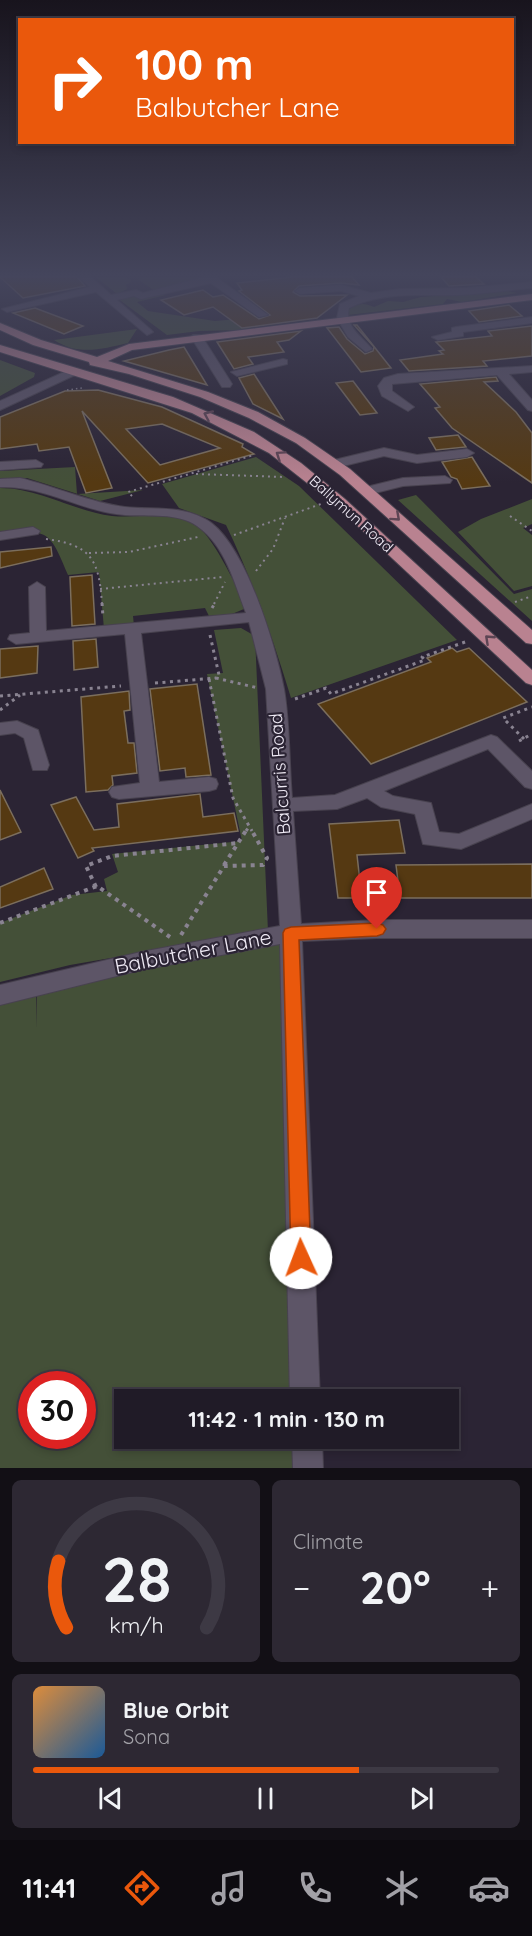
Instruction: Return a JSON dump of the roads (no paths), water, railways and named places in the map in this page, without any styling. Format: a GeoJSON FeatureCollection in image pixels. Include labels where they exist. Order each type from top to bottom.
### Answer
{"type":"FeatureCollection","features":[{"type":"Feature","properties":{"kind":"main road","name":"Ballymun Road"},"geometry":{"type":"LineString","coordinates":[[42,346],[199,391],[284,429],[335,464],[367,491],[532,639]]}},
{"type":"Feature","properties":{"kind":"main road"},"geometry":{"type":"LineString","coordinates":[[73,372],[98,361],[118,358],[150,346]]}},
{"type":"Feature","properties":{"kind":"main road","name":"Ballymun Road"},"geometry":{"type":"LineString","coordinates":[[0,348],[73,372],[164,397],[200,411],[252,437],[308,474],[532,679]]}},
{"type":"Feature","properties":{"kind":"street"},"geometry":{"type":"LineString","coordinates":[[202,346],[226,384]]}},
{"type":"Feature","properties":{"kind":"street"},"geometry":{"type":"LineString","coordinates":[[363,346],[366,349]]}},
{"type":"Feature","properties":{"kind":"street"},"geometry":{"type":"LineString","coordinates":[[237,372],[283,362]]}},
{"type":"Feature","properties":{"kind":"street"},"geometry":{"type":"LineString","coordinates":[[408,407],[386,393],[384,386],[388,381],[398,378],[532,369]]}},
{"type":"Feature","properties":{"kind":"street"},"geometry":{"type":"LineString","coordinates":[[500,371],[532,407]]}},
{"type":"Feature","properties":{"kind":"street"},"geometry":{"type":"LineString","coordinates":[[0,406],[73,372]]}},
{"type":"Feature","properties":{"kind":"street"},"geometry":{"type":"LineString","coordinates":[[335,464],[384,452],[417,459],[467,453]]}},
{"type":"Feature","properties":{"kind":"street"},"geometry":{"type":"LineString","coordinates":[[0,466],[36,464]]}},
{"type":"Feature","properties":{"kind":"street"},"geometry":{"type":"LineString","coordinates":[[367,491],[403,482],[445,480]]}},
{"type":"Feature","properties":{"kind":"street","name":"Balcurris Road"},"geometry":{"type":"LineString","coordinates":[[0,483],[20,482],[123,511],[153,511],[188,516],[201,522],[216,536],[239,575],[256,616],[275,697],[283,805],[291,933],[305,1389]]}},
{"type":"Feature","properties":{"kind":"street"},"geometry":{"type":"LineString","coordinates":[[0,536],[33,531]]}},
{"type":"Feature","properties":{"kind":"street"},"geometry":{"type":"LineString","coordinates":[[37,587],[38,637]]}},
{"type":"Feature","properties":{"kind":"street"},"geometry":{"type":"LineString","coordinates":[[16,639],[256,616]]}},
{"type":"Feature","properties":{"kind":"street"},"geometry":{"type":"LineString","coordinates":[[132,628],[150,789]]}},
{"type":"Feature","properties":{"kind":"street"},"geometry":{"type":"LineString","coordinates":[[0,729],[17,727],[32,734],[40,765]]}},
{"type":"Feature","properties":{"kind":"street"},"geometry":{"type":"LineString","coordinates":[[283,805],[337,802],[490,741],[532,782]]}},
{"type":"Feature","properties":{"kind":"street"},"geometry":{"type":"LineString","coordinates":[[119,792],[209,784]]}},
{"type":"Feature","properties":{"kind":"street"},"geometry":{"type":"LineString","coordinates":[[369,790],[388,802],[424,808],[430,839],[461,842],[532,811]]}},
{"type":"Feature","properties":{"kind":"street","name":"Balbutcher Lane"},"geometry":{"type":"LineString","coordinates":[[0,995],[141,961],[291,933],[377,929],[532,929]]}},
{"type":"Feature","properties":{"kind":"street"},"geometry":{"type":"LineString","coordinates":[[307,1449],[308,1468]]}}]}
